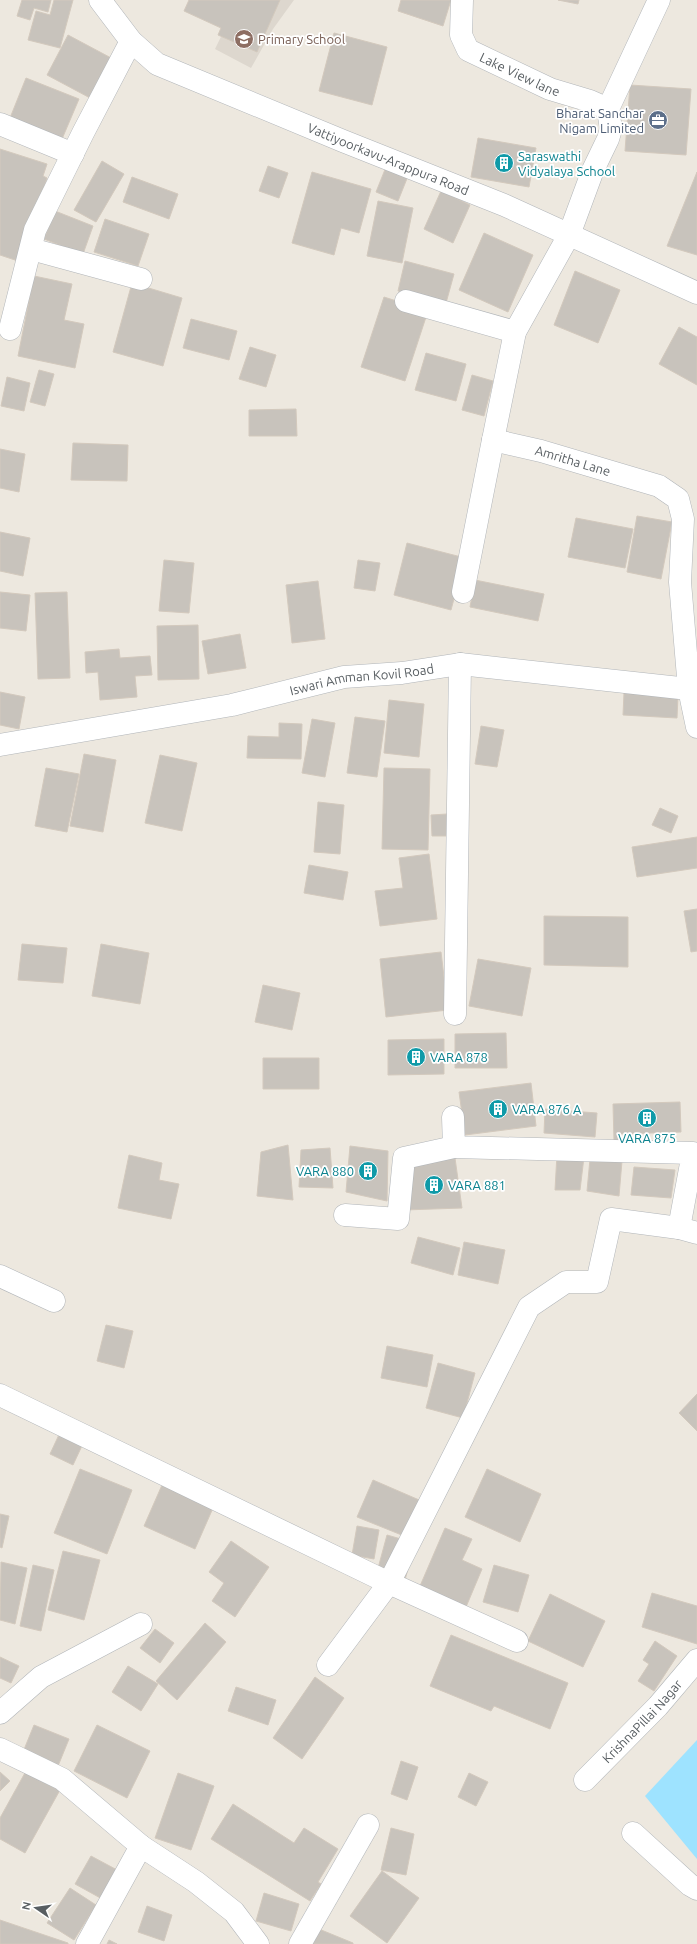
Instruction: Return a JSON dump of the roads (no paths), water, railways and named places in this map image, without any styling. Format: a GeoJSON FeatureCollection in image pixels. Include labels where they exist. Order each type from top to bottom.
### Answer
{"type":"FeatureCollection","features":[{"type":"Feature","properties":{"kind":"street","name":"Vattiyoorkavu-Arappura Road"},"geometry":{"type":"LineString","coordinates":[[100,0],[131,41],[157,64],[343,141],[504,205],[697,293]]}},
{"type":"Feature","properties":{"kind":"street","name":"Lake View lane"},"geometry":{"type":"LineString","coordinates":[[462,0],[461,35],[468,50],[550,89],[590,100],[608,110]]}},
{"type":"Feature","properties":{"kind":"street"},"geometry":{"type":"LineString","coordinates":[[463,592],[515,332],[569,235],[593,170],[608,139],[611,129],[608,110],[659,0]]}},
{"type":"Feature","properties":{"kind":"street"},"geometry":{"type":"LineString","coordinates":[[10,329],[35,230],[131,41]]}},
{"type":"Feature","properties":{"kind":"street"},"geometry":{"type":"LineString","coordinates":[[0,124],[73,154]]}},
{"type":"Feature","properties":{"kind":"street"},"geometry":{"type":"LineString","coordinates":[[30,249],[141,279]]}},
{"type":"Feature","properties":{"kind":"street"},"geometry":{"type":"LineString","coordinates":[[406,301],[515,332]]}},
{"type":"Feature","properties":{"kind":"street","name":"Amritha Lane"},"geometry":{"type":"LineString","coordinates":[[493,440],[541,451],[659,486],[678,499],[683,519],[680,582],[688,689]]}},
{"type":"Feature","properties":{"kind":"street"},"geometry":{"type":"LineString","coordinates":[[455,1014],[460,664]]}},
{"type":"Feature","properties":{"kind":"street","name":"Iswari Amman Kovil Road"},"geometry":{"type":"LineString","coordinates":[[0,745],[232,705],[344,677],[402,674],[460,664],[688,689]]}},
{"type":"Feature","properties":{"kind":"street"},"geometry":{"type":"LineString","coordinates":[[688,689],[697,727]]}},
{"type":"Feature","properties":{"kind":"street"},"geometry":{"type":"LineString","coordinates":[[453,1117],[454,1146]]}},
{"type":"Feature","properties":{"kind":"street"},"geometry":{"type":"LineString","coordinates":[[328,1665],[388,1583],[529,1307],[566,1282],[597,1282],[611,1220],[688,1230],[693,1152],[454,1146],[404,1158],[398,1220],[345,1215]]}},
{"type":"Feature","properties":{"kind":"street"},"geometry":{"type":"LineString","coordinates":[[0,1276],[54,1301]]}},
{"type":"Feature","properties":{"kind":"street"},"geometry":{"type":"LineString","coordinates":[[0,1395],[388,1583],[517,1641]]}},
{"type":"Feature","properties":{"kind":"street"},"geometry":{"type":"LineString","coordinates":[[0,1713],[41,1677],[141,1624]]}},
{"type":"Feature","properties":{"kind":"street","name":"KrishnaPillai Nagar"},"geometry":{"type":"LineString","coordinates":[[585,1780],[658,1706],[697,1660]]}},
{"type":"Feature","properties":{"kind":"street"},"geometry":{"type":"LineString","coordinates":[[0,1749],[62,1779],[141,1846],[196,1882],[234,1912],[258,1944]]}},
{"type":"Feature","properties":{"kind":"street"},"geometry":{"type":"LineString","coordinates":[[300,1944],[368,1825]]}},
{"type":"Feature","properties":{"kind":"street"},"geometry":{"type":"LineString","coordinates":[[633,1833],[690,1885],[697,1889]]}},
{"type":"Feature","properties":{"kind":"street"},"geometry":{"type":"LineString","coordinates":[[87,1944],[141,1846]]}},
{"type":"Feature","properties":{"kind":"water"},"geometry":{"type":"Polygon","coordinates":[[[697,1740],[697,1859],[645,1796],[697,1740]]]}},
{"type":"Feature","properties":{"kind":"place","name":"Primary School"},"geometry":{"type":"Point","coordinates":[244,39]}},
{"type":"Feature","properties":{"kind":"place","name":"Bharat Sanchar Nigam Limited"},"geometry":{"type":"Point","coordinates":[658,120]}},
{"type":"Feature","properties":{"kind":"place","name":"Saraswathi Vidyalaya School"},"geometry":{"type":"Point","coordinates":[504,163]}},
{"type":"Feature","properties":{"kind":"place","name":"VARA 878"},"geometry":{"type":"Point","coordinates":[416,1057]}},
{"type":"Feature","properties":{"kind":"place","name":"VARA 876 A"},"geometry":{"type":"Point","coordinates":[498,1109]}},
{"type":"Feature","properties":{"kind":"place","name":"VARA 875"},"geometry":{"type":"Point","coordinates":[647,1118]}},
{"type":"Feature","properties":{"kind":"place","name":"VARA 880"},"geometry":{"type":"Point","coordinates":[368,1171]}},
{"type":"Feature","properties":{"kind":"place","name":"VARA 881"},"geometry":{"type":"Point","coordinates":[434,1185]}}]}
